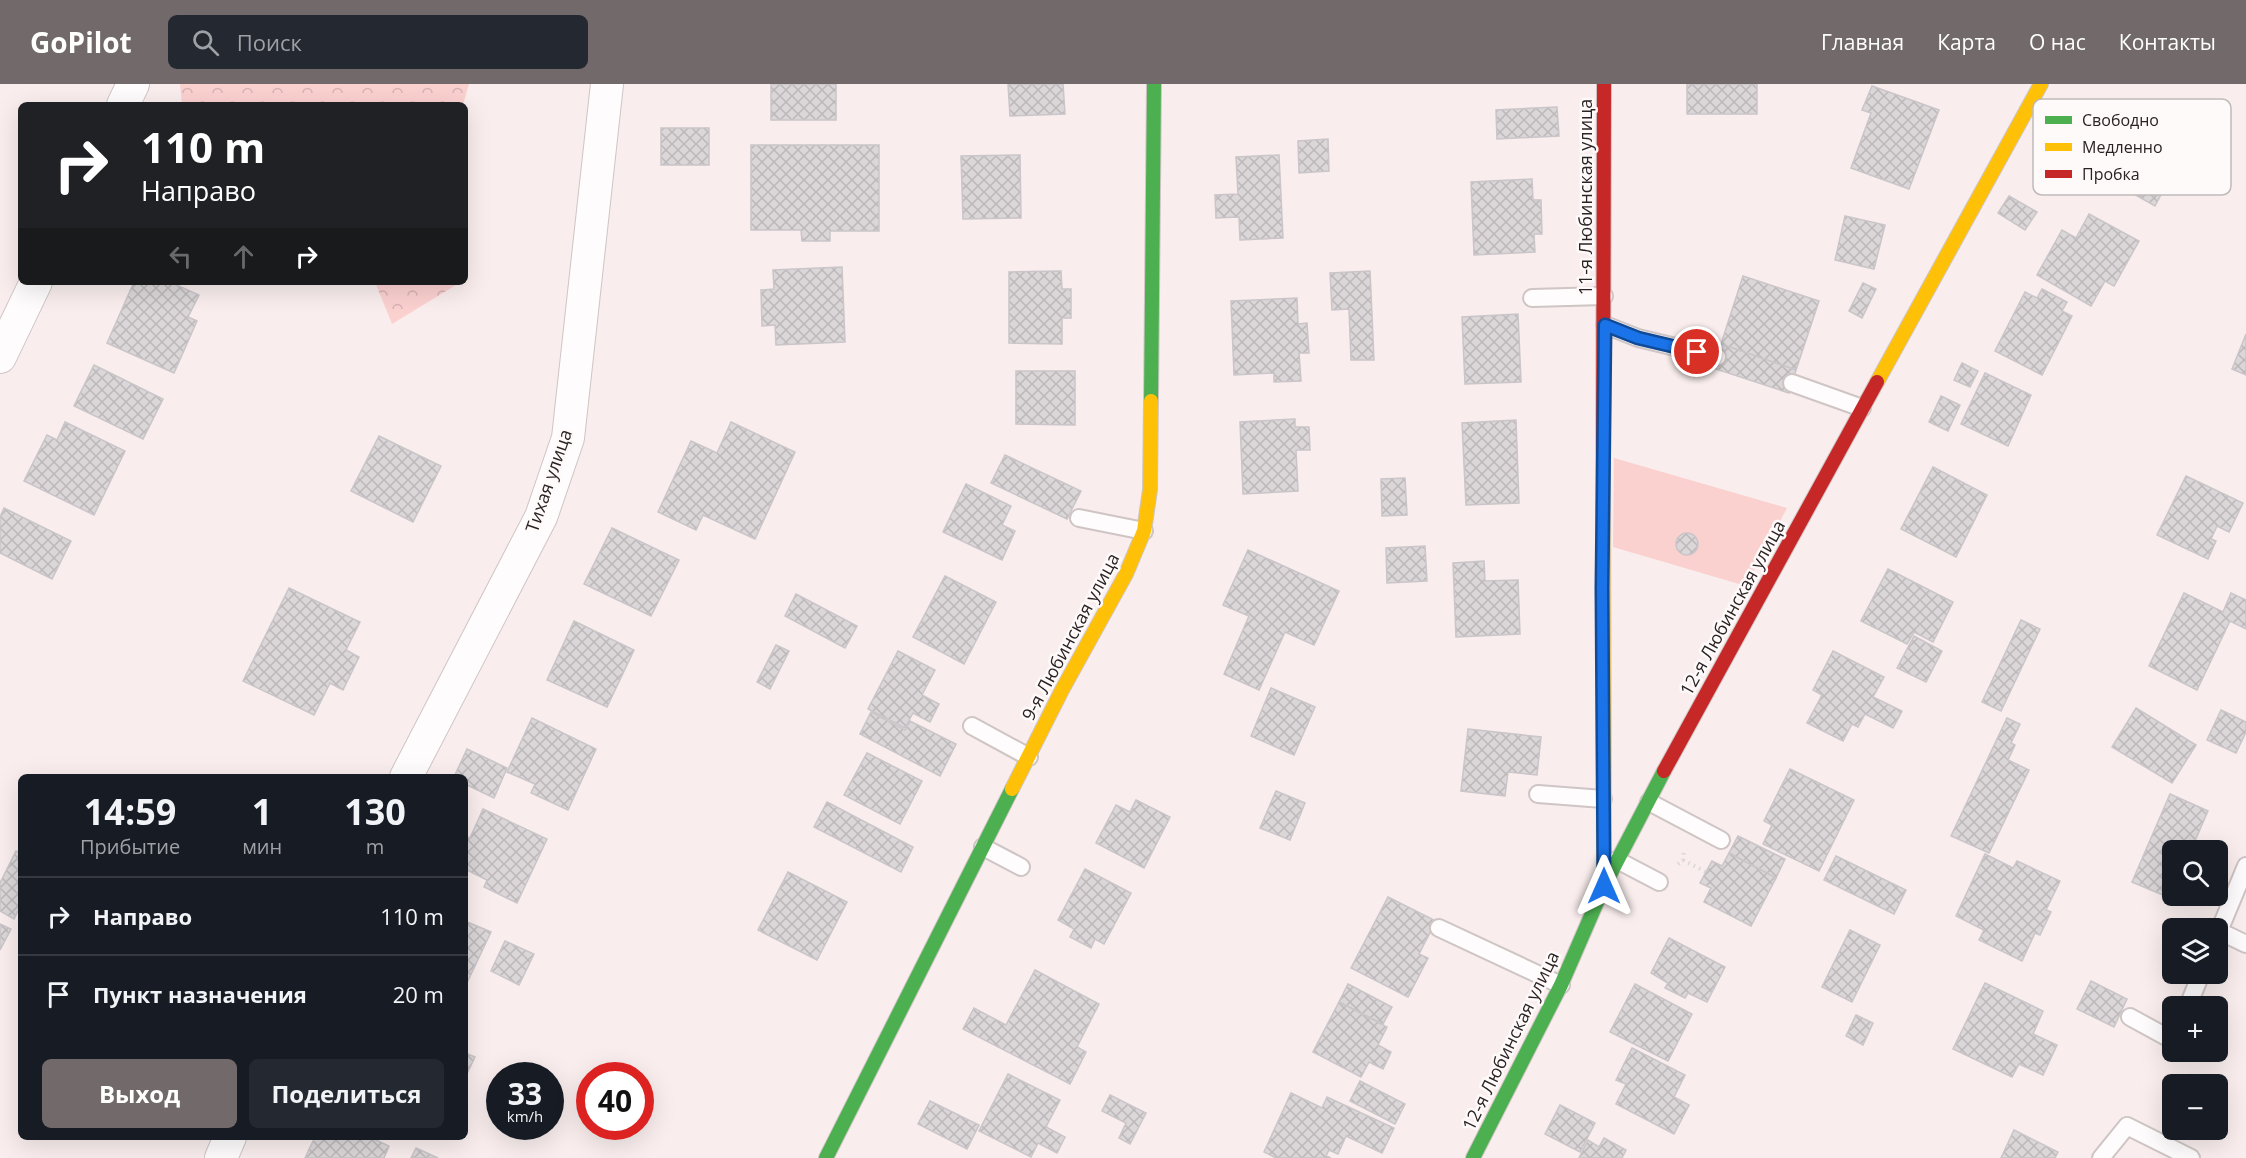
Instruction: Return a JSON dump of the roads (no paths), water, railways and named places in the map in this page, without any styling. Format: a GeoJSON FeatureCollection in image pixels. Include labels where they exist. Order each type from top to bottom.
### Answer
{"type":"FeatureCollection","features":[{"type":"Feature","properties":{"kind":"street"},"geometry":{"type":"LineString","coordinates":[[124,102],[133,84]]}},
{"type":"Feature","properties":{"kind":"street","name":"Тихая улица"},"geometry":{"type":"LineString","coordinates":[[408,774],[541,517],[568,438],[607,84]]}},
{"type":"Feature","properties":{"kind":"street","name":"9-я Любинская улица"},"geometry":{"type":"LineString","coordinates":[[826,1158],[1029,757],[1126,574],[1144,531],[1150,490],[1154,84]]}},
{"type":"Feature","properties":{"kind":"street","name":"11-я Любинская улица"},"geometry":{"type":"LineString","coordinates":[[1604,84],[1605,325],[1602,588],[1604,886]]}},
{"type":"Feature","properties":{"kind":"street","name":"12-я Любинская улица"},"geometry":{"type":"LineString","coordinates":[[1473,1158],[1561,985],[1617,860],[2041,84]]}},
{"type":"Feature","properties":{"kind":"street"},"geometry":{"type":"LineString","coordinates":[[0,357],[35,285]]}},
{"type":"Feature","properties":{"kind":"street"},"geometry":{"type":"LineString","coordinates":[[221,1158],[229,1140]]}},
{"type":"Feature","properties":{"kind":"lane"},"geometry":{"type":"LineString","coordinates":[[1532,298],[1604,296]]}},
{"type":"Feature","properties":{"kind":"lane"},"geometry":{"type":"LineString","coordinates":[[1605,325],[1638,338],[1717,357]]}},
{"type":"Feature","properties":{"kind":"lane"},"geometry":{"type":"LineString","coordinates":[[1792,383],[1862,408]]}},
{"type":"Feature","properties":{"kind":"lane"},"geometry":{"type":"LineString","coordinates":[[1079,518],[1144,531]]}},
{"type":"Feature","properties":{"kind":"lane"},"geometry":{"type":"LineString","coordinates":[[972,726],[1029,757]]}},
{"type":"Feature","properties":{"kind":"lane"},"geometry":{"type":"LineString","coordinates":[[1538,794],[1603,799]]}},
{"type":"Feature","properties":{"kind":"lane"},"geometry":{"type":"LineString","coordinates":[[1649,802],[1721,840]]}},
{"type":"Feature","properties":{"kind":"lane"},"geometry":{"type":"LineString","coordinates":[[983,847],[1022,867]]}},
{"type":"Feature","properties":{"kind":"lane"},"geometry":{"type":"LineString","coordinates":[[1617,860],[1659,882]]}},
{"type":"Feature","properties":{"kind":"lane"},"geometry":{"type":"LineString","coordinates":[[2224,918],[2246,866]]}},
{"type":"Feature","properties":{"kind":"lane"},"geometry":{"type":"LineString","coordinates":[[1439,928],[1561,985]]}},
{"type":"Feature","properties":{"kind":"lane"},"geometry":{"type":"LineString","coordinates":[[2228,937],[2246,944]]}},
{"type":"Feature","properties":{"kind":"lane"},"geometry":{"type":"LineString","coordinates":[[2130,1017],[2162,1035]]}},
{"type":"Feature","properties":{"kind":"lane"},"geometry":{"type":"LineString","coordinates":[[2101,1158],[2127,1126],[2191,1158]]}}]}
